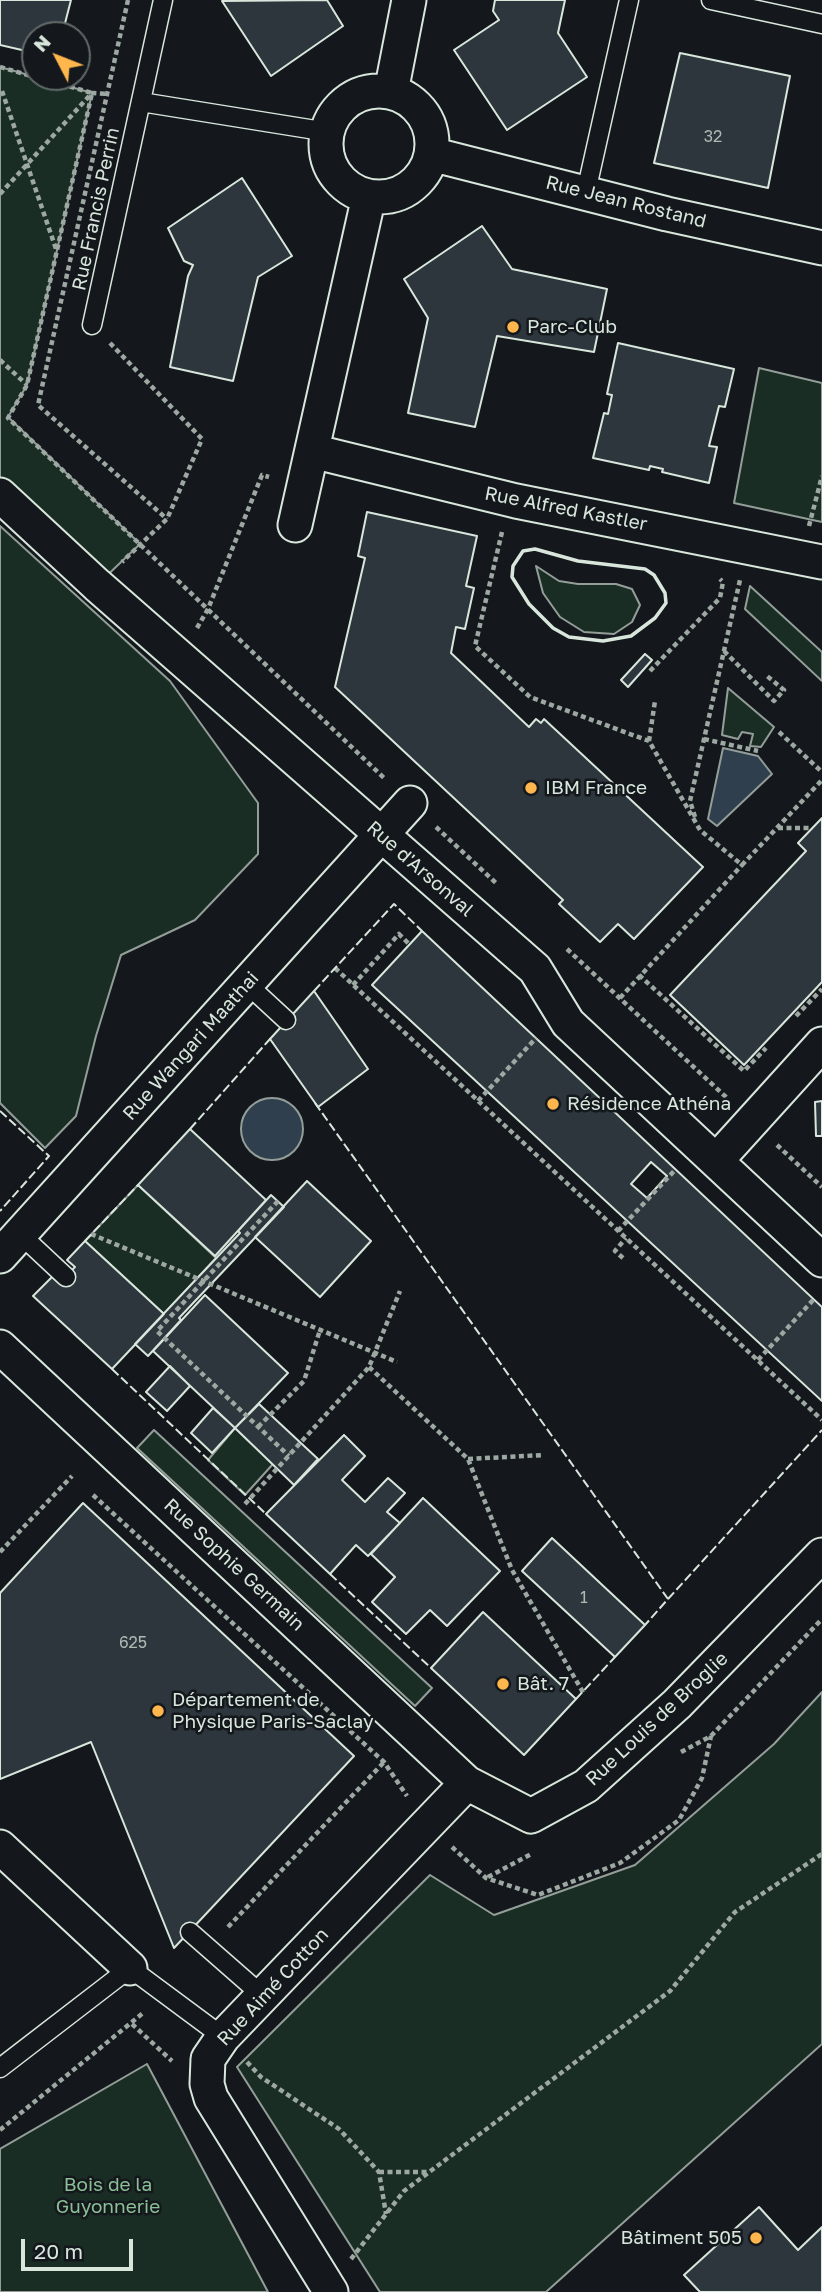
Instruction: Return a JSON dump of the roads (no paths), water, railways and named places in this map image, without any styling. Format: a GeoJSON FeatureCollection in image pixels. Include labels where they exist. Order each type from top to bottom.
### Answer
{"type":"FeatureCollection","features":[{"type":"Feature","properties":{"kind":"street"},"geometry":{"type":"LineString","coordinates":[[391,92],[408,0]]}},
{"type":"Feature","properties":{"kind":"street"},"geometry":{"type":"LineString","coordinates":[[374,91],[391,92],[419,108],[428,122],[432,138],[431,154],[426,170],[415,183],[386,196],[369,196],[347,185],[330,165],[327,132],[339,110],[358,95],[374,91]]}},
{"type":"Feature","properties":{"kind":"street","name":"Rue Jean Rostand"},"geometry":{"type":"LineString","coordinates":[[431,154],[586,191],[667,214],[822,248]]}},
{"type":"Feature","properties":{"kind":"street"},"geometry":{"type":"LineString","coordinates":[[295,525],[369,196]]}},
{"type":"Feature","properties":{"kind":"street","name":"Rue Alfred Kastler"},"geometry":{"type":"LineString","coordinates":[[312,451],[516,501],[743,544],[811,560]]}},
{"type":"Feature","properties":{"kind":"street","name":"Rue d'Arsonval"},"geometry":{"type":"LineString","coordinates":[[0,495],[97,585],[535,970],[568,1023],[822,1260]]}},
{"type":"Feature","properties":{"kind":"street","name":"Rue Wangari Maathai"},"geometry":{"type":"LineString","coordinates":[[10,1245],[410,803]]}},
{"type":"Feature","properties":{"kind":"street"},"geometry":{"type":"LineString","coordinates":[[716,1161],[750,1120],[822,1044]]}},
{"type":"Feature","properties":{"kind":"street","name":"Rue Sophie Germain"},"geometry":{"type":"LineString","coordinates":[[0,1347],[467,1783]]}},
{"type":"Feature","properties":{"kind":"street","name":"Rue Louis de Broglie"},"geometry":{"type":"LineString","coordinates":[[467,1783],[531,1816],[586,1786],[677,1704],[822,1555]]}},
{"type":"Feature","properties":{"kind":"street","name":"Rue Aimé Cotton"},"geometry":{"type":"LineString","coordinates":[[330,2290],[211,2098],[207,2084],[208,2059],[223,2037],[467,1783]]}},
{"type":"Feature","properties":{"kind":"street"},"geometry":{"type":"LineString","coordinates":[[0,1847],[130,1968]]}},
{"type":"Feature","properties":{"kind":"lane","name":"Rue Francis Perrin"},"geometry":{"type":"LineString","coordinates":[[92,325],[163,0]]}},
{"type":"Feature","properties":{"kind":"lane"},"geometry":{"type":"LineString","coordinates":[[586,191],[629,0]]}},
{"type":"Feature","properties":{"kind":"lane"},"geometry":{"type":"LineString","coordinates":[[710,0],[822,24]]}},
{"type":"Feature","properties":{"kind":"lane"},"geometry":{"type":"LineString","coordinates":[[141,102],[327,132]]}},
{"type":"Feature","properties":{"kind":"lane"},"geometry":{"type":"LineString","coordinates":[[247,984],[286,1020]]}},
{"type":"Feature","properties":{"kind":"lane"},"geometry":{"type":"LineString","coordinates":[[10,1245],[65,1277]]}},
{"type":"Feature","properties":{"kind":"lane"},"geometry":{"type":"LineString","coordinates":[[190,1932],[262,1996]]}},
{"type":"Feature","properties":{"kind":"lane"},"geometry":{"type":"LineString","coordinates":[[0,2068],[130,1968],[223,2037]]}},
{"type":"Feature","properties":{"kind":"water"},"geometry":{"type":"Polygon","coordinates":[[[723,748],[758,756],[772,774],[717,826],[708,819],[723,748]]]}},
{"type":"Feature","properties":{"kind":"water"},"geometry":{"type":"Polygon","coordinates":[[[272,1098],[294,1107],[303,1129],[294,1151],[272,1160],[250,1151],[241,1129],[250,1107],[272,1098]]]}},
{"type":"Feature","properties":{"kind":"place","name":"Parc-Club"},"geometry":{"type":"Point","coordinates":[513,327]}},
{"type":"Feature","properties":{"kind":"place","name":"IBM France"},"geometry":{"type":"Point","coordinates":[531,788]}},
{"type":"Feature","properties":{"kind":"place","name":"Résidence Athéna"},"geometry":{"type":"Point","coordinates":[553,1104]}},
{"type":"Feature","properties":{"kind":"place","name":"Bât. 7"},"geometry":{"type":"Point","coordinates":[503,1684]}},
{"type":"Feature","properties":{"kind":"place","name":"Département de Physique Paris-Saclay"},"geometry":{"type":"Point","coordinates":[158,1711]}},
{"type":"Feature","properties":{"kind":"place","name":"Bâtiment 505"},"geometry":{"type":"Point","coordinates":[756,2238]}},
{"type":"Feature","properties":{"kind":"park label","name":"Bois de la Guyonnerie"},"geometry":{"type":"Point","coordinates":[108,2196]}}]}
